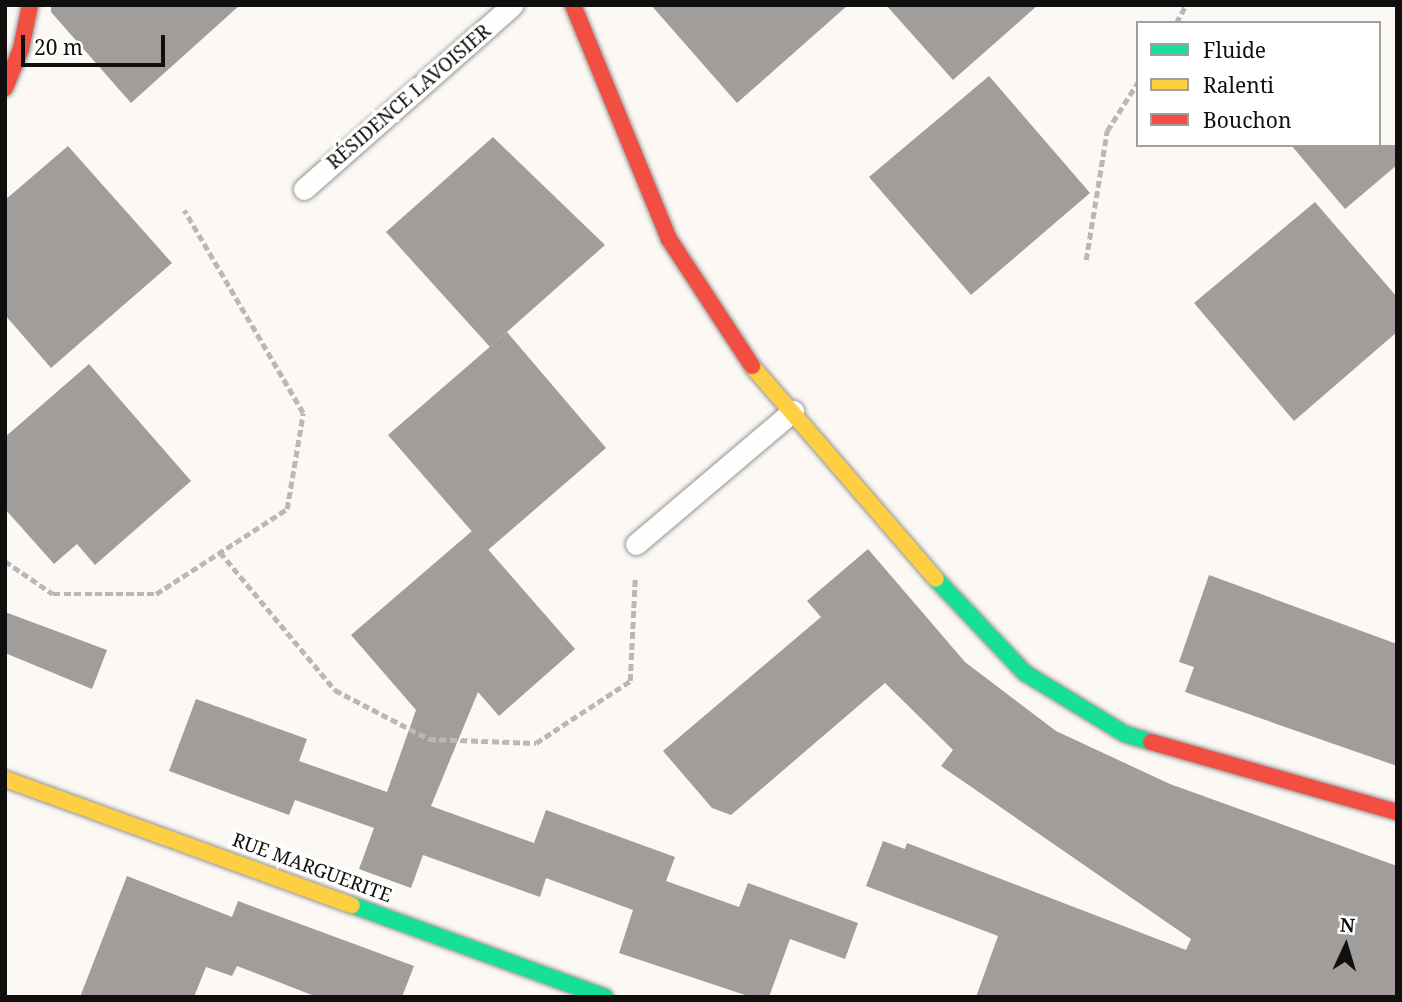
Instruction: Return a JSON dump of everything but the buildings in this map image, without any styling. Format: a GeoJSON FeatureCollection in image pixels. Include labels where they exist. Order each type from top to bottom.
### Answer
{"type":"FeatureCollection","features":[{"type":"Feature","properties":{"kind":"street"},"geometry":{"type":"LineString","coordinates":[[5,88],[21,49],[30,5]]}},
{"type":"Feature","properties":{"kind":"street"},"geometry":{"type":"LineString","coordinates":[[573,5],[669,239],[739,350],[910,551],[1026,673],[1125,734],[1397,811]]}},
{"type":"Feature","properties":{"kind":"street","name":"RUE MARGUERITE"},"geometry":{"type":"LineString","coordinates":[[5,779],[605,997]]}},
{"type":"Feature","properties":{"kind":"lane","name":"RÉSIDENCE LAVOISIER"},"geometry":{"type":"LineString","coordinates":[[304,189],[513,5]]}},
{"type":"Feature","properties":{"kind":"lane"},"geometry":{"type":"LineString","coordinates":[[636,544],[793,411]]}},
{"type":"Feature","properties":{"kind":"path"},"geometry":{"type":"LineString","coordinates":[[1177,21],[1186,5]]}},
{"type":"Feature","properties":{"kind":"path"},"geometry":{"type":"LineString","coordinates":[[1086,260],[1107,131],[1136,85]]}},
{"type":"Feature","properties":{"kind":"path"},"geometry":{"type":"LineString","coordinates":[[5,561],[53,594],[156,594],[287,509],[303,413],[184,210]]}},
{"type":"Feature","properties":{"kind":"path"},"geometry":{"type":"LineString","coordinates":[[220,552],[335,690],[429,739],[536,743],[630,681],[636,544]]}},
{"type":"Feature","properties":{"kind":"traffic: fast"},"geometry":{"type":"LineString","coordinates":[[936,579],[1025,673],[1125,734],[1151,742]]}},
{"type":"Feature","properties":{"kind":"traffic: fast"},"geometry":{"type":"LineString","coordinates":[[352,905],[605,997]]}},
{"type":"Feature","properties":{"kind":"traffic: slow"},"geometry":{"type":"LineString","coordinates":[[752,366],[936,579]]}},
{"type":"Feature","properties":{"kind":"traffic: slow"},"geometry":{"type":"LineString","coordinates":[[5,779],[352,905]]}},
{"type":"Feature","properties":{"kind":"traffic: jam"},"geometry":{"type":"LineString","coordinates":[[5,88],[21,49],[30,5]]}},
{"type":"Feature","properties":{"kind":"traffic: jam"},"geometry":{"type":"LineString","coordinates":[[573,5],[669,239],[752,366]]}},
{"type":"Feature","properties":{"kind":"traffic: jam"},"geometry":{"type":"LineString","coordinates":[[1151,742],[1397,812]]}}]}
